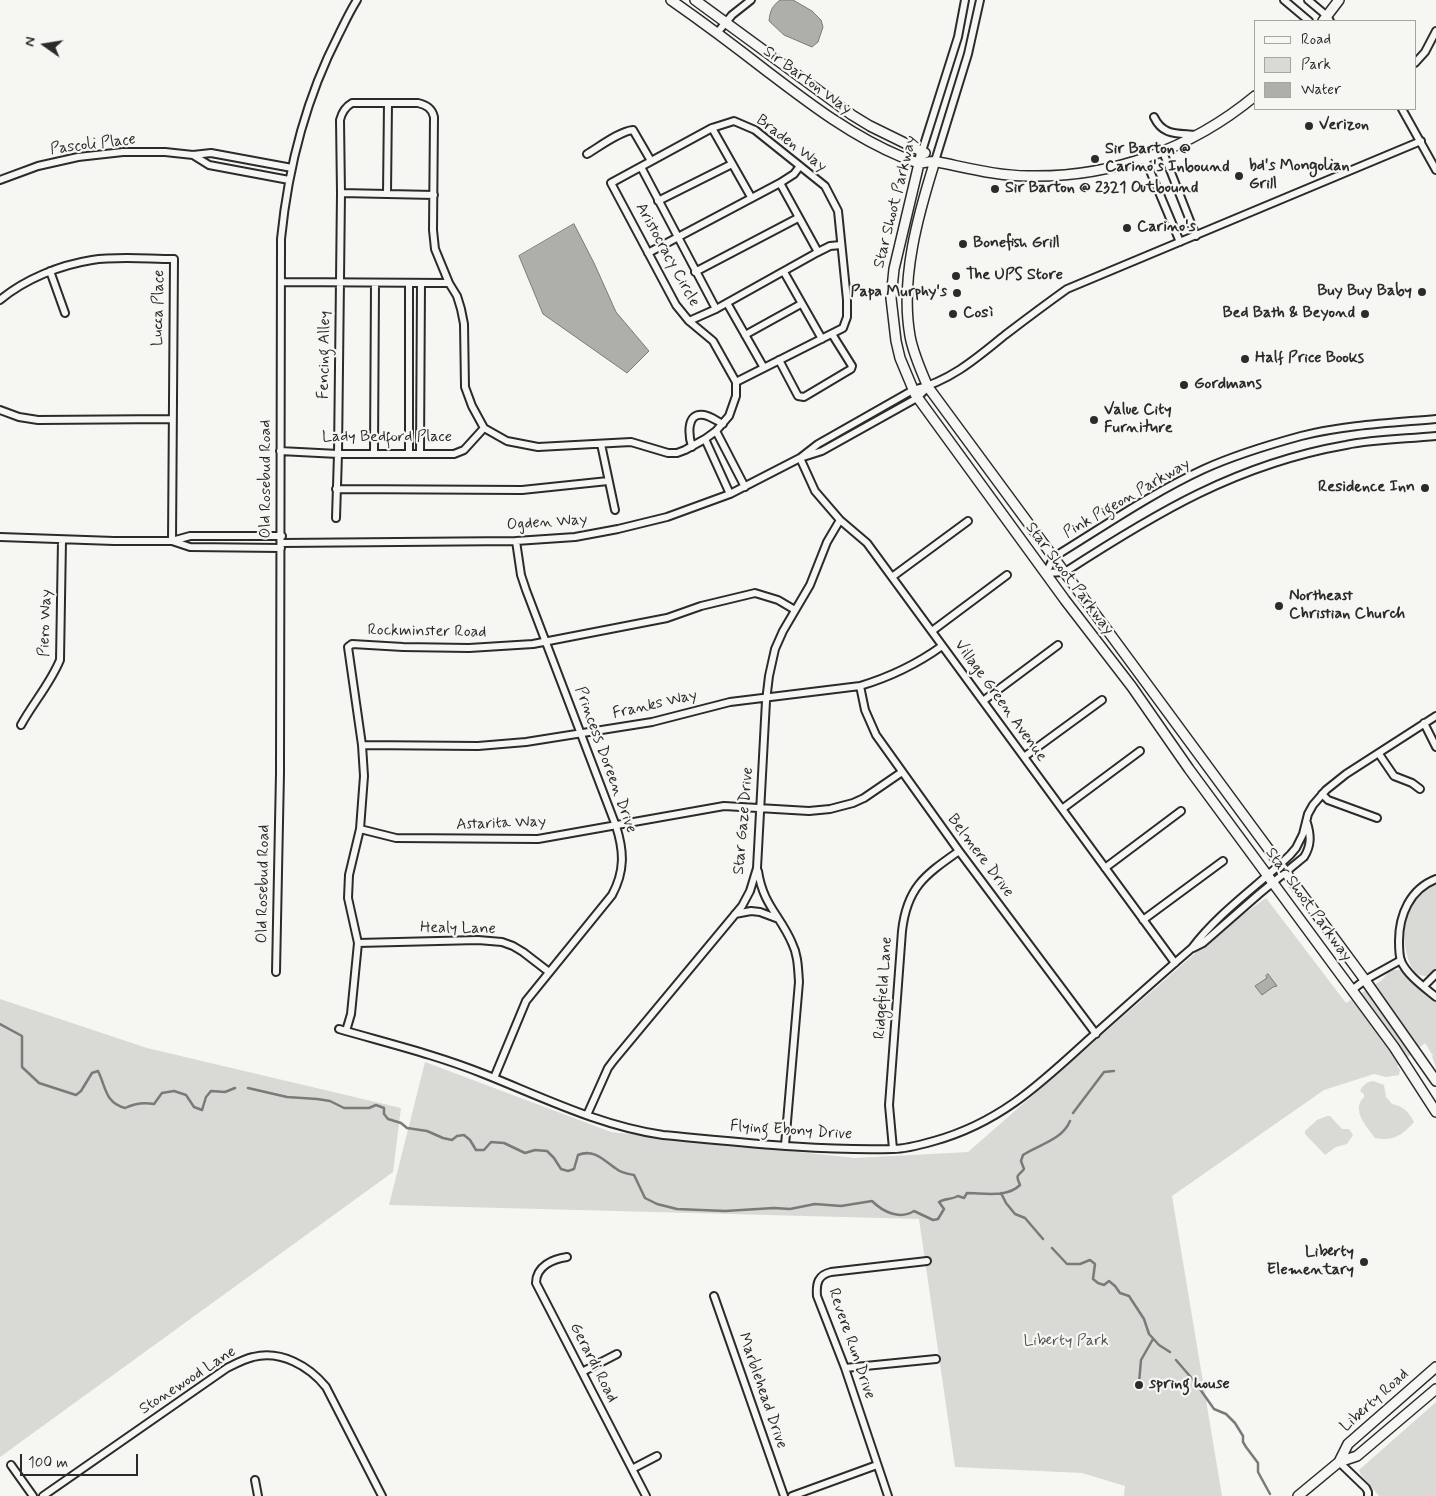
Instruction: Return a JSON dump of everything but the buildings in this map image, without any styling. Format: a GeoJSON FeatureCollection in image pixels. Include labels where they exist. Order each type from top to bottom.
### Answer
{"type":"FeatureCollection","features":[{"type":"Feature","properties":{"kind":"street","name":"Old Rosebud Road"},"geometry":{"type":"LineString","coordinates":[[276,972],[280,773],[281,282],[284,206],[292,168],[315,87],[331,50],[357,0]]}},
{"type":"Feature","properties":{"kind":"street","name":"Sir Barton Way"},"geometry":{"type":"LineString","coordinates":[[671,0],[796,93],[853,132],[902,157],[919,163],[935,161],[997,173],[1026,176],[1058,176],[1113,166],[1145,159],[1199,135],[1237,111],[1254,97]]}},
{"type":"Feature","properties":{"kind":"street","name":"Sir Barton Way"},"geometry":{"type":"LineString","coordinates":[[695,0],[852,115],[870,126],[922,151],[935,161]]}},
{"type":"Feature","properties":{"kind":"street"},"geometry":{"type":"LineString","coordinates":[[717,34],[732,14],[752,0]]}},
{"type":"Feature","properties":{"kind":"street","name":"Star Shoot Parkway"},"geometry":{"type":"LineString","coordinates":[[965,0],[958,37],[922,151],[894,269],[891,298],[896,341],[900,358],[915,394],[1132,687],[1394,1047],[1436,1112]]}},
{"type":"Feature","properties":{"kind":"street","name":"Star Shoot Parkway"},"geometry":{"type":"LineString","coordinates":[[980,0],[968,54],[935,161],[914,244],[908,282],[910,337],[922,373],[928,387],[1365,980],[1436,1081]]}},
{"type":"Feature","properties":{"kind":"street"},"geometry":{"type":"LineString","coordinates":[[1284,0],[1308,20]]}},
{"type":"Feature","properties":{"kind":"street"},"geometry":{"type":"LineString","coordinates":[[1308,0],[1326,20],[1339,0]]}},
{"type":"Feature","properties":{"kind":"street"},"geometry":{"type":"LineString","coordinates":[[1416,62],[1425,52],[1436,31]]}},
{"type":"Feature","properties":{"kind":"street"},"geometry":{"type":"LineString","coordinates":[[434,195],[341,193],[340,131],[342,112],[347,106],[352,103],[418,103],[425,105],[433,112],[434,117],[434,195],[433,230],[435,249],[449,283],[457,296],[464,324],[465,387],[472,406],[484,428],[507,441],[538,447],[630,442],[668,453],[678,453],[705,439],[716,431],[729,416],[735,404],[736,382]]}},
{"type":"Feature","properties":{"kind":"street"},"geometry":{"type":"LineString","coordinates":[[387,194],[388,103]]}},
{"type":"Feature","properties":{"kind":"street"},"geometry":{"type":"LineString","coordinates":[[1403,110],[1436,170]]}},
{"type":"Feature","properties":{"kind":"street"},"geometry":{"type":"LineString","coordinates":[[1154,117],[1158,126],[1165,131],[1199,135]]}},
{"type":"Feature","properties":{"kind":"street","name":"Braden Way"},"geometry":{"type":"LineString","coordinates":[[611,183],[712,128],[734,121],[755,130],[825,186],[838,211],[846,300],[846,317],[843,328],[736,382]]}},
{"type":"Feature","properties":{"kind":"street"},"geometry":{"type":"LineString","coordinates":[[712,128],[751,197]]}},
{"type":"Feature","properties":{"kind":"street"},"geometry":{"type":"LineString","coordinates":[[587,154],[621,134],[633,130],[652,161]]}},
{"type":"Feature","properties":{"kind":"street","name":"Ogden Way"},"geometry":{"type":"LineString","coordinates":[[281,542],[516,541],[575,536],[618,529],[667,517],[745,487],[800,458],[818,444],[957,372],[1068,289],[1421,141]]}},
{"type":"Feature","properties":{"kind":"street","name":"Pascoli Place"},"geometry":{"type":"LineString","coordinates":[[0,180],[38,166],[78,157],[122,152],[165,152],[193,155],[211,153],[292,168]]}},
{"type":"Feature","properties":{"kind":"street"},"geometry":{"type":"LineString","coordinates":[[1162,152],[1196,236]]}},
{"type":"Feature","properties":{"kind":"street","name":"Pascoli Place"},"geometry":{"type":"LineString","coordinates":[[193,155],[209,165],[289,180]]}},
{"type":"Feature","properties":{"kind":"street"},"geometry":{"type":"LineString","coordinates":[[1145,159],[1180,242]]}},
{"type":"Feature","properties":{"kind":"street"},"geometry":{"type":"LineString","coordinates":[[658,201],[732,164]]}},
{"type":"Feature","properties":{"kind":"street"},"geometry":{"type":"LineString","coordinates":[[648,253],[780,183],[794,174],[800,166]]}},
{"type":"Feature","properties":{"kind":"street"},"geometry":{"type":"LineString","coordinates":[[640,167],[716,309]]}},
{"type":"Feature","properties":{"kind":"street","name":"Aristocracy Circle"},"geometry":{"type":"LineString","coordinates":[[611,183],[676,305],[689,321],[713,342],[736,382]]}},
{"type":"Feature","properties":{"kind":"street"},"geometry":{"type":"LineString","coordinates":[[780,183],[818,252]]}},
{"type":"Feature","properties":{"kind":"street","name":"Fencing Alley"},"geometry":{"type":"LineString","coordinates":[[336,518],[341,193]]}},
{"type":"Feature","properties":{"kind":"street"},"geometry":{"type":"LineString","coordinates":[[695,272],[798,218]]}},
{"type":"Feature","properties":{"kind":"street"},"geometry":{"type":"LineString","coordinates":[[689,321],[716,309],[830,246],[841,245]]}},
{"type":"Feature","properties":{"kind":"street","name":"Lucca Place"},"geometry":{"type":"LineString","coordinates":[[0,300],[50,271],[93,260],[174,259],[172,540]]}},
{"type":"Feature","properties":{"kind":"street"},"geometry":{"type":"LineString","coordinates":[[50,271],[65,313]]}},
{"type":"Feature","properties":{"kind":"street"},"geometry":{"type":"LineString","coordinates":[[784,272],[822,339]]}},
{"type":"Feature","properties":{"kind":"street"},"geometry":{"type":"LineString","coordinates":[[281,282],[449,283]]}},
{"type":"Feature","properties":{"kind":"street"},"geometry":{"type":"LineString","coordinates":[[374,453],[375,283]]}},
{"type":"Feature","properties":{"kind":"street"},"geometry":{"type":"LineString","coordinates":[[409,283],[410,454]]}},
{"type":"Feature","properties":{"kind":"street"},"geometry":{"type":"LineString","coordinates":[[420,454],[421,283]]}},
{"type":"Feature","properties":{"kind":"street"},"geometry":{"type":"LineString","coordinates":[[727,303],[764,368]]}},
{"type":"Feature","properties":{"kind":"street"},"geometry":{"type":"LineString","coordinates":[[746,335],[802,304]]}},
{"type":"Feature","properties":{"kind":"street"},"geometry":{"type":"LineString","coordinates":[[779,360],[798,396],[804,396],[852,366],[832,334]]}},
{"type":"Feature","properties":{"kind":"street"},"geometry":{"type":"LineString","coordinates":[[0,410],[19,417],[38,420],[172,419]]}},
{"type":"Feature","properties":{"kind":"street"},"geometry":{"type":"LineString","coordinates":[[692,447],[688,433],[690,423],[695,417],[700,414],[706,415],[722,424]]}},
{"type":"Feature","properties":{"kind":"street","name":"Pink Pigeon Parkway"},"geometry":{"type":"LineString","coordinates":[[1046,573],[1054,558],[1159,493],[1204,469],[1302,436],[1331,430],[1436,419]]}},
{"type":"Feature","properties":{"kind":"street","name":"Lady Bedford Place"},"geometry":{"type":"LineString","coordinates":[[280,451],[338,454],[454,454],[464,450],[484,428]]}},
{"type":"Feature","properties":{"kind":"street"},"geometry":{"type":"LineString","coordinates":[[716,431],[745,487]]}},
{"type":"Feature","properties":{"kind":"street","name":"Pink Pigeon Parkway"},"geometry":{"type":"LineString","coordinates":[[1046,573],[1065,572],[1170,507],[1243,473],[1308,453],[1346,444],[1436,436]]}},
{"type":"Feature","properties":{"kind":"street"},"geometry":{"type":"LineString","coordinates":[[705,439],[730,494]]}},
{"type":"Feature","properties":{"kind":"street"},"geometry":{"type":"LineString","coordinates":[[601,444],[615,510]]}},
{"type":"Feature","properties":{"kind":"street","name":"Village Green Avenue"},"geometry":{"type":"LineString","coordinates":[[800,458],[815,491],[840,520],[867,543],[1175,963]]}},
{"type":"Feature","properties":{"kind":"street"},"geometry":{"type":"LineString","coordinates":[[336,488],[522,490],[608,481]]}},
{"type":"Feature","properties":{"kind":"street","name":"Star Gaze Drive"},"geometry":{"type":"LineString","coordinates":[[587,1115],[605,1074],[614,1060],[734,914],[750,891],[757,868],[768,676],[775,649],[783,631],[810,585],[827,542],[840,520]]}},
{"type":"Feature","properties":{"kind":"street"},"geometry":{"type":"LineString","coordinates":[[892,577],[968,521]]}},
{"type":"Feature","properties":{"kind":"street"},"geometry":{"type":"LineString","coordinates":[[0,537],[62,540],[172,540],[190,536],[281,542]]}},
{"type":"Feature","properties":{"kind":"street","name":"Piero Way"},"geometry":{"type":"LineString","coordinates":[[21,725],[55,673],[60,660],[62,540]]}},
{"type":"Feature","properties":{"kind":"street"},"geometry":{"type":"LineString","coordinates":[[172,540],[190,548],[281,542]]}},
{"type":"Feature","properties":{"kind":"street","name":"Princess Doreen Drive"},"geometry":{"type":"LineString","coordinates":[[494,1078],[526,1001],[605,905],[616,887],[623,863],[622,847],[616,826],[521,575],[516,541]]}},
{"type":"Feature","properties":{"kind":"street"},"geometry":{"type":"LineString","coordinates":[[932,631],[1007,575]]}},
{"type":"Feature","properties":{"kind":"street","name":"Rockminster Road"},"geometry":{"type":"LineString","coordinates":[[346,1031],[351,1014],[358,943],[350,914],[348,898],[349,875],[360,829],[364,776],[362,746],[348,647],[352,644],[469,648],[533,644],[667,618],[702,606],[755,593],[778,600],[796,610]]}},
{"type":"Feature","properties":{"kind":"street"},"geometry":{"type":"LineString","coordinates":[[983,701],[1058,645]]}},
{"type":"Feature","properties":{"kind":"street","name":"Franks Way"},"geometry":{"type":"LineString","coordinates":[[362,746],[478,746],[526,742],[652,722],[747,699],[860,686],[907,668],[942,646]]}},
{"type":"Feature","properties":{"kind":"street","name":"Belmere Drive"},"geometry":{"type":"LineString","coordinates":[[860,686],[862,700],[870,722],[902,772],[1096,1034]]}},
{"type":"Feature","properties":{"kind":"street"},"geometry":{"type":"LineString","coordinates":[[1024,757],[1102,700]]}},
{"type":"Feature","properties":{"kind":"street","name":"Flying Ebony Drive"},"geometry":{"type":"LineString","coordinates":[[338,1029],[434,1057],[494,1078],[587,1115],[636,1131],[663,1135],[845,1149],[893,1149],[917,1146],[979,1124],[1023,1098],[1192,948],[1226,911],[1270,879],[1285,873],[1304,858],[1308,851],[1310,840],[1307,823],[1308,814],[1322,794],[1346,774],[1436,716]]}},
{"type":"Feature","properties":{"kind":"street"},"geometry":{"type":"LineString","coordinates":[[1424,723],[1436,747]]}},
{"type":"Feature","properties":{"kind":"street"},"geometry":{"type":"LineString","coordinates":[[1062,808],[1140,751]]}},
{"type":"Feature","properties":{"kind":"street"},"geometry":{"type":"LineString","coordinates":[[1379,754],[1394,776],[1412,782],[1420,789]]}},
{"type":"Feature","properties":{"kind":"street","name":"Astarita Way"},"geometry":{"type":"LineString","coordinates":[[360,829],[396,838],[538,839],[724,806],[808,811],[842,807],[864,798],[902,772]]}},
{"type":"Feature","properties":{"kind":"street"},"geometry":{"type":"LineString","coordinates":[[1322,794],[1328,800],[1377,818]]}},
{"type":"Feature","properties":{"kind":"street"},"geometry":{"type":"LineString","coordinates":[[1105,868],[1181,811]]}},
{"type":"Feature","properties":{"kind":"street","name":"Flying Ebony Drive"},"geometry":{"type":"LineString","coordinates":[[1270,879],[1279,865],[1296,848],[1307,823]]}},
{"type":"Feature","properties":{"kind":"street","name":"Ridgefield Lane"},"geometry":{"type":"LineString","coordinates":[[893,1149],[890,1105],[905,911],[913,891],[920,882],[959,851]]}},
{"type":"Feature","properties":{"kind":"street"},"geometry":{"type":"LineString","coordinates":[[1143,920],[1223,860]]}},
{"type":"Feature","properties":{"kind":"street"},"geometry":{"type":"LineString","coordinates":[[757,868],[765,899],[793,944],[798,965],[799,982],[786,1145]]}},
{"type":"Feature","properties":{"kind":"street"},"geometry":{"type":"LineString","coordinates":[[1436,879],[1417,891],[1405,908],[1399,934],[1401,960],[1413,977],[1436,997]]}},
{"type":"Feature","properties":{"kind":"street"},"geometry":{"type":"LineString","coordinates":[[734,914],[751,911],[760,912],[778,919]]}},
{"type":"Feature","properties":{"kind":"street","name":"Healy Lane"},"geometry":{"type":"LineString","coordinates":[[358,943],[478,940],[502,942],[518,949],[549,972]]}},
{"type":"Feature","properties":{"kind":"street"},"geometry":{"type":"LineString","coordinates":[[1352,990],[1365,980],[1401,960]]}},
{"type":"Feature","properties":{"kind":"street"},"geometry":{"type":"LineString","coordinates":[[1424,986],[1436,974]]}},
{"type":"Feature","properties":{"kind":"street","name":"Gerardi Road"},"geometry":{"type":"LineString","coordinates":[[567,1257],[554,1259],[545,1264],[536,1277],[536,1283],[646,1496]]}},
{"type":"Feature","properties":{"kind":"street","name":"Revere Run Drive"},"geometry":{"type":"LineString","coordinates":[[888,1496],[845,1368],[817,1296],[816,1287],[821,1276],[831,1272],[927,1261]]}},
{"type":"Feature","properties":{"kind":"street","name":"Marblehead Drive"},"geometry":{"type":"LineString","coordinates":[[714,1296],[784,1496]]}},
{"type":"Feature","properties":{"kind":"street"},"geometry":{"type":"LineString","coordinates":[[582,1372],[617,1354]]}},
{"type":"Feature","properties":{"kind":"street","name":"Stonewood Lane"},"geometry":{"type":"LineString","coordinates":[[43,1496],[227,1368],[240,1361],[261,1356],[284,1358],[297,1363],[320,1380],[326,1387],[382,1496]]}},
{"type":"Feature","properties":{"kind":"street"},"geometry":{"type":"LineString","coordinates":[[845,1368],[936,1359]]}},
{"type":"Feature","properties":{"kind":"street","name":"Liberty Road"},"geometry":{"type":"LineString","coordinates":[[1298,1496],[1338,1462],[1348,1444],[1436,1367]]}},
{"type":"Feature","properties":{"kind":"street","name":"Liberty Road"},"geometry":{"type":"LineString","coordinates":[[1338,1462],[1358,1456],[1436,1390]]}},
{"type":"Feature","properties":{"kind":"street"},"geometry":{"type":"LineString","coordinates":[[632,1469],[657,1456]]}},
{"type":"Feature","properties":{"kind":"street"},"geometry":{"type":"LineString","coordinates":[[1338,1462],[1366,1488],[1368,1496]]}},
{"type":"Feature","properties":{"kind":"street"},"geometry":{"type":"LineString","coordinates":[[11,1465],[33,1496]]}},
{"type":"Feature","properties":{"kind":"street"},"geometry":{"type":"LineString","coordinates":[[792,1496],[877,1465]]}},
{"type":"Feature","properties":{"kind":"street"},"geometry":{"type":"LineString","coordinates":[[255,1480],[258,1496]]}},
{"type":"Feature","properties":{"kind":"green space"},"geometry":{"type":"Polygon","coordinates":[[[1436,884],[1436,970],[1431,976],[1422,976],[1415,971],[1408,958],[1404,941],[1405,925],[1408,914],[1414,904],[1426,890],[1436,884]]]}},
{"type":"Feature","properties":{"kind":"green space","name":"Liberty Park"},"geometry":{"type":"Polygon","coordinates":[[[1266,898],[1346,1003],[1382,980],[1390,970],[1401,970],[1436,1001],[1436,1068],[1433,1056],[1425,1043],[1397,1066],[1400,1070],[1399,1075],[1386,1077],[1374,1074],[1324,1090],[1172,1196],[1222,1496],[1124,1496],[1125,1486],[1082,1473],[955,1467],[919,1219],[389,1205],[425,1062],[611,1132],[855,1158],[968,1152],[1223,929],[1266,898]]]}},
{"type":"Feature","properties":{"kind":"green space"},"geometry":{"type":"Polygon","coordinates":[[[0,999],[147,1048],[401,1108],[393,1172],[0,1457],[0,999]]]}},
{"type":"Feature","properties":{"kind":"green space"},"geometry":{"type":"Polygon","coordinates":[[[1373,1081],[1384,1085],[1386,1097],[1392,1104],[1405,1110],[1414,1122],[1406,1131],[1392,1138],[1375,1138],[1359,1113],[1360,1102],[1364,1097],[1364,1094],[1360,1091],[1365,1084],[1373,1081]]]}},
{"type":"Feature","properties":{"kind":"green space"},"geometry":{"type":"Polygon","coordinates":[[[1330,1116],[1342,1129],[1349,1129],[1353,1135],[1347,1144],[1336,1147],[1325,1155],[1305,1134],[1305,1131],[1317,1120],[1330,1116]]]}},
{"type":"Feature","properties":{"kind":"green space"},"geometry":{"type":"Polygon","coordinates":[[[1436,1402],[1436,1496],[1379,1496],[1359,1470],[1436,1402]]]}},
{"type":"Feature","properties":{"kind":"water"},"geometry":{"type":"Polygon","coordinates":[[[780,0],[793,0],[812,11],[821,20],[823,27],[818,42],[812,47],[784,35],[769,21],[772,9],[780,0]]]}},
{"type":"Feature","properties":{"kind":"water"},"geometry":{"type":"Polygon","coordinates":[[[574,224],[616,312],[649,351],[627,373],[543,314],[519,256],[574,224]]]}},
{"type":"Feature","properties":{"kind":"water"},"geometry":{"type":"Polygon","coordinates":[[[1268,974],[1277,986],[1262,995],[1255,986],[1267,978],[1268,974]]]}},
{"type":"Feature","properties":{"kind":"waterway"},"geometry":{"type":"LineString","coordinates":[[0,1024],[22,1036],[22,1067],[39,1083],[76,1095],[81,1091],[92,1073],[98,1071],[107,1094],[118,1106],[125,1108],[139,1103],[154,1104],[162,1093],[174,1091],[186,1095],[194,1107],[202,1110],[206,1097],[211,1091],[225,1092],[235,1088]]}},
{"type":"Feature","properties":{"kind":"waterway"},"geometry":{"type":"LineString","coordinates":[[1073,1113],[1104,1072],[1114,1071]]}},
{"type":"Feature","properties":{"kind":"waterway"},"geometry":{"type":"LineString","coordinates":[[248,1088],[287,1097],[330,1101],[344,1108],[369,1108],[376,1105],[384,1108],[384,1114],[388,1119],[401,1123],[407,1128],[427,1131],[452,1140],[457,1136],[464,1135],[470,1140],[476,1150],[484,1150],[491,1142],[504,1143],[525,1153],[535,1150],[547,1151],[561,1169],[568,1171],[574,1169],[578,1155],[590,1153],[620,1171],[634,1175],[645,1198],[657,1204],[677,1209],[725,1211],[790,1209],[815,1204],[841,1206],[872,1201],[892,1214],[903,1215],[914,1211],[933,1220],[938,1219],[944,1209],[939,1202],[941,1201],[958,1196],[964,1198],[967,1193],[995,1194],[1015,1189],[1020,1185],[1017,1177],[1024,1169],[1021,1161],[1023,1155],[1062,1133],[1070,1121]]}},
{"type":"Feature","properties":{"kind":"waterway"},"geometry":{"type":"LineString","coordinates":[[1001,1193],[1015,1214],[1025,1218],[1043,1239]]}},
{"type":"Feature","properties":{"kind":"waterway"},"geometry":{"type":"LineString","coordinates":[[1052,1248],[1067,1264],[1080,1264],[1090,1260],[1095,1264],[1093,1279],[1104,1285],[1109,1281],[1120,1293],[1129,1296],[1144,1319],[1149,1334],[1159,1345],[1170,1352]]}},
{"type":"Feature","properties":{"kind":"waterway"},"geometry":{"type":"LineString","coordinates":[[1139,1383],[1141,1360],[1153,1339]]}},
{"type":"Feature","properties":{"kind":"waterway"},"geometry":{"type":"LineString","coordinates":[[1176,1360],[1195,1382],[1214,1409],[1226,1414],[1235,1423],[1243,1436],[1243,1442],[1258,1463],[1258,1472],[1270,1494]]}},
{"type":"Feature","properties":{"kind":"place","name":"Verizon"},"geometry":{"type":"Point","coordinates":[1309,126]}},
{"type":"Feature","properties":{"kind":"place","name":"Sir Barton @ Carino's Inbound"},"geometry":{"type":"Point","coordinates":[1095,159]}},
{"type":"Feature","properties":{"kind":"place","name":"bd's Mongolian Grill"},"geometry":{"type":"Point","coordinates":[1239,176]}},
{"type":"Feature","properties":{"kind":"place","name":"Sir Barton @ 2321 Outbound"},"geometry":{"type":"Point","coordinates":[995,189]}},
{"type":"Feature","properties":{"kind":"place","name":"Carino's"},"geometry":{"type":"Point","coordinates":[1127,228]}},
{"type":"Feature","properties":{"kind":"place","name":"Bonefish Grill"},"geometry":{"type":"Point","coordinates":[963,244]}},
{"type":"Feature","properties":{"kind":"place","name":"The UPS Store"},"geometry":{"type":"Point","coordinates":[956,276]}},
{"type":"Feature","properties":{"kind":"place","name":"Buy Buy Baby"},"geometry":{"type":"Point","coordinates":[1422,292]}},
{"type":"Feature","properties":{"kind":"place","name":"Papa Murphy's"},"geometry":{"type":"Point","coordinates":[957,293]}},
{"type":"Feature","properties":{"kind":"place","name":"Così"},"geometry":{"type":"Point","coordinates":[953,314]}},
{"type":"Feature","properties":{"kind":"place","name":"Bed Bath & Beyond"},"geometry":{"type":"Point","coordinates":[1365,314]}},
{"type":"Feature","properties":{"kind":"place","name":"Half Price Books"},"geometry":{"type":"Point","coordinates":[1245,359]}},
{"type":"Feature","properties":{"kind":"place","name":"Gordmans"},"geometry":{"type":"Point","coordinates":[1184,385]}},
{"type":"Feature","properties":{"kind":"place","name":"Value City Furniture"},"geometry":{"type":"Point","coordinates":[1094,420]}},
{"type":"Feature","properties":{"kind":"place","name":"Residence Inn"},"geometry":{"type":"Point","coordinates":[1425,488]}},
{"type":"Feature","properties":{"kind":"place","name":"Northeast Christian Church"},"geometry":{"type":"Point","coordinates":[1279,606]}},
{"type":"Feature","properties":{"kind":"place","name":"Liberty Elementary"},"geometry":{"type":"Point","coordinates":[1364,1262]}},
{"type":"Feature","properties":{"kind":"place","name":"spring house"},"geometry":{"type":"Point","coordinates":[1139,1385]}}]}
